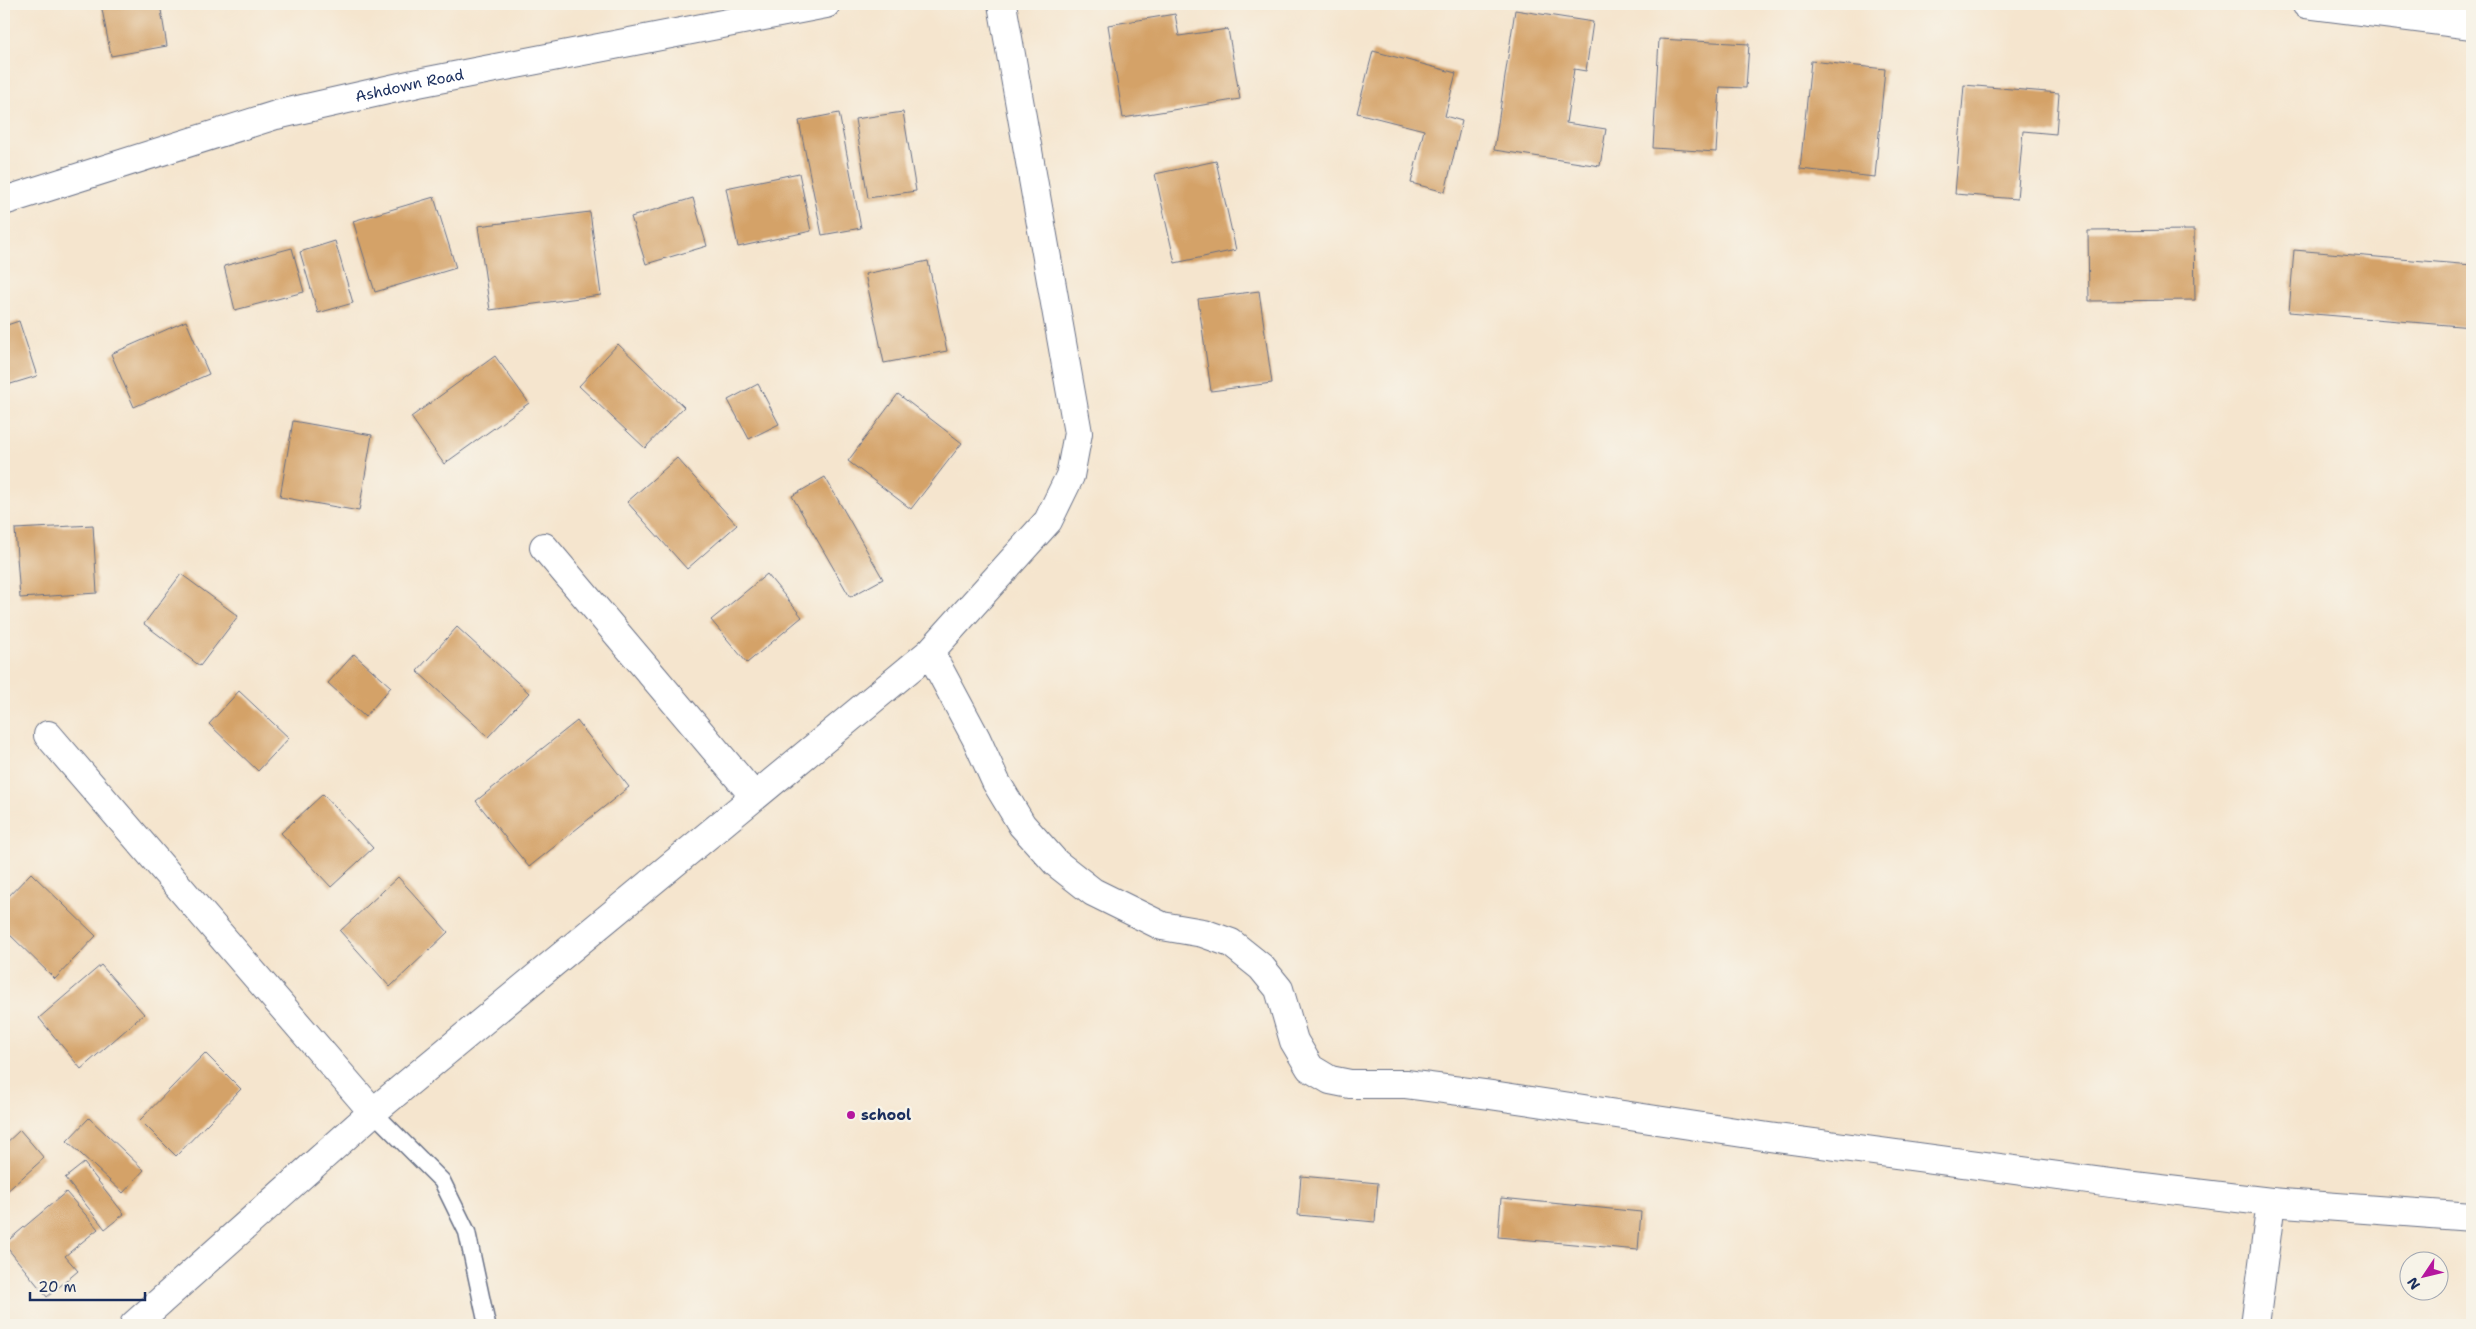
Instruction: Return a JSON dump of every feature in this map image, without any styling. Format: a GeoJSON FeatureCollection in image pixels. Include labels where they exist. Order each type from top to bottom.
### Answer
{"type":"FeatureCollection","features":[{"type":"Feature","properties":{"kind":"street","name":"Ashdown Road"},"geometry":{"type":"LineString","coordinates":[[4,202],[276,114],[418,83],[826,4]]}},
{"type":"Feature","properties":{"kind":"street"},"geometry":{"type":"LineString","coordinates":[[134,1325],[373,1112],[930,652],[1048,521],[1070,476],[1078,433],[1002,4]]}},
{"type":"Feature","properties":{"kind":"street"},"geometry":{"type":"LineString","coordinates":[[2306,4],[2472,26]]}},
{"type":"Feature","properties":{"kind":"street"},"geometry":{"type":"LineString","coordinates":[[544,547],[754,796]]}},
{"type":"Feature","properties":{"kind":"street"},"geometry":{"type":"LineString","coordinates":[[930,652],[976,738],[996,782],[1022,825],[1056,863],[1093,892],[1162,926],[1203,933],[1231,943],[1261,967],[1279,989],[1294,1041],[1310,1068],[1330,1080],[1350,1084],[1406,1084],[1491,1095],[1778,1138],[2101,1182],[2271,1202],[2472,1217]]}},
{"type":"Feature","properties":{"kind":"street"},"geometry":{"type":"LineString","coordinates":[[48,735],[373,1112]]}},
{"type":"Feature","properties":{"kind":"street"},"geometry":{"type":"LineString","coordinates":[[2255,1325],[2271,1202]]}},
{"type":"Feature","properties":{"kind":"lane"},"geometry":{"type":"LineString","coordinates":[[373,1112],[442,1181],[467,1232],[487,1325]]}},
{"type":"Feature","properties":{"kind":"building"},"geometry":{"type":"Polygon","coordinates":[[[101,4],[160,4],[167,46],[111,56],[101,4]]]}},
{"type":"Feature","properties":{"kind":"building"},"geometry":{"type":"Polygon","coordinates":[[[1515,10],[1593,22],[1586,71],[1574,69],[1566,123],[1606,129],[1600,166],[1494,150],[1515,10]]]}},
{"type":"Feature","properties":{"kind":"building"},"geometry":{"type":"Polygon","coordinates":[[[1175,14],[1179,36],[1228,29],[1240,99],[1123,118],[1108,25],[1175,14]]]}},
{"type":"Feature","properties":{"kind":"building"},"geometry":{"type":"Polygon","coordinates":[[[1659,39],[1749,44],[1746,88],[1720,87],[1716,152],[1653,148],[1659,39]]]}},
{"type":"Feature","properties":{"kind":"building"},"geometry":{"type":"Polygon","coordinates":[[[1373,51],[1456,73],[1445,116],[1462,121],[1445,192],[1411,183],[1424,130],[1357,113],[1373,51]]]}},
{"type":"Feature","properties":{"kind":"building"},"geometry":{"type":"Polygon","coordinates":[[[1811,61],[1885,69],[1875,177],[1800,169],[1811,61]]]}},
{"type":"Feature","properties":{"kind":"building"},"geometry":{"type":"Polygon","coordinates":[[[1964,85],[2059,93],[2056,134],[2023,131],[2017,199],[1955,194],[1964,85]]]}},
{"type":"Feature","properties":{"kind":"building"},"geometry":{"type":"Polygon","coordinates":[[[903,112],[916,191],[868,198],[855,119],[903,112]]]}},
{"type":"Feature","properties":{"kind":"building"},"geometry":{"type":"Polygon","coordinates":[[[839,113],[861,228],[822,235],[799,121],[839,113]]]}},
{"type":"Feature","properties":{"kind":"building"},"geometry":{"type":"Polygon","coordinates":[[[1216,161],[1236,250],[1175,263],[1155,174],[1216,161]]]}},
{"type":"Feature","properties":{"kind":"building"},"geometry":{"type":"Polygon","coordinates":[[[799,173],[811,231],[738,247],[726,188],[799,173]]]}},
{"type":"Feature","properties":{"kind":"building"},"geometry":{"type":"Polygon","coordinates":[[[434,197],[456,268],[375,292],[353,221],[434,197]]]}},
{"type":"Feature","properties":{"kind":"building"},"geometry":{"type":"Polygon","coordinates":[[[693,198],[707,246],[646,264],[631,217],[693,198]]]}},
{"type":"Feature","properties":{"kind":"building"},"geometry":{"type":"Polygon","coordinates":[[[590,212],[601,295],[490,310],[478,226],[590,212]]]}},
{"type":"Feature","properties":{"kind":"building"},"geometry":{"type":"Polygon","coordinates":[[[2194,230],[2195,300],[2089,301],[2088,231],[2194,230]]]}},
{"type":"Feature","properties":{"kind":"building"},"geometry":{"type":"Polygon","coordinates":[[[335,241],[353,303],[318,313],[300,252],[335,241]]]}},
{"type":"Feature","properties":{"kind":"building"},"geometry":{"type":"Polygon","coordinates":[[[292,248],[304,292],[235,310],[224,266],[292,248]]]}},
{"type":"Feature","properties":{"kind":"building"},"geometry":{"type":"Polygon","coordinates":[[[2294,250],[2472,265],[2472,327],[2289,312],[2294,250]]]}},
{"type":"Feature","properties":{"kind":"building"},"geometry":{"type":"Polygon","coordinates":[[[928,261],[947,351],[884,363],[865,274],[928,261]]]}},
{"type":"Feature","properties":{"kind":"building"},"geometry":{"type":"Polygon","coordinates":[[[1259,291],[1272,383],[1211,391],[1198,299],[1259,291]]]}},
{"type":"Feature","properties":{"kind":"building"},"geometry":{"type":"Polygon","coordinates":[[[19,321],[37,376],[4,386],[4,326],[19,321]]]}},
{"type":"Feature","properties":{"kind":"building"},"geometry":{"type":"Polygon","coordinates":[[[186,321],[209,374],[134,407],[111,354],[186,321]]]}},
{"type":"Feature","properties":{"kind":"building"},"geometry":{"type":"Polygon","coordinates":[[[618,344],[684,407],[645,448],[579,386],[618,344]]]}},
{"type":"Feature","properties":{"kind":"building"},"geometry":{"type":"Polygon","coordinates":[[[495,356],[529,403],[444,464],[411,417],[495,356]]]}},
{"type":"Feature","properties":{"kind":"building"},"geometry":{"type":"Polygon","coordinates":[[[758,384],[779,424],[749,439],[728,400],[758,384]]]}},
{"type":"Feature","properties":{"kind":"building"},"geometry":{"type":"Polygon","coordinates":[[[898,394],[962,443],[911,509],[848,461],[898,394]]]}},
{"type":"Feature","properties":{"kind":"building"},"geometry":{"type":"Polygon","coordinates":[[[293,421],[372,435],[359,511],[280,497],[293,421]]]}},
{"type":"Feature","properties":{"kind":"building"},"geometry":{"type":"Polygon","coordinates":[[[677,458],[737,525],[687,569],[627,502],[677,458]]]}},
{"type":"Feature","properties":{"kind":"building"},"geometry":{"type":"Polygon","coordinates":[[[825,477],[883,579],[850,597],[792,496],[825,477]]]}},
{"type":"Feature","properties":{"kind":"building"},"geometry":{"type":"Polygon","coordinates":[[[93,525],[97,593],[20,598],[15,529],[93,525]]]}},
{"type":"Feature","properties":{"kind":"building"},"geometry":{"type":"Polygon","coordinates":[[[181,574],[238,616],[200,666],[144,624],[181,574]]]}},
{"type":"Feature","properties":{"kind":"building"},"geometry":{"type":"Polygon","coordinates":[[[767,574],[802,617],[747,663],[711,620],[767,574]]]}},
{"type":"Feature","properties":{"kind":"building"},"geometry":{"type":"Polygon","coordinates":[[[457,627],[529,693],[488,737],[417,671],[457,627]]]}},
{"type":"Feature","properties":{"kind":"building"},"geometry":{"type":"Polygon","coordinates":[[[354,654],[391,687],[365,717],[328,683],[354,654]]]}},
{"type":"Feature","properties":{"kind":"building"},"geometry":{"type":"Polygon","coordinates":[[[239,691],[289,738],[258,771],[209,724],[239,691]]]}},
{"type":"Feature","properties":{"kind":"building"},"geometry":{"type":"Polygon","coordinates":[[[577,721],[629,787],[529,867],[476,801],[577,721]]]}},
{"type":"Feature","properties":{"kind":"building"},"geometry":{"type":"Polygon","coordinates":[[[323,794],[373,848],[331,887],[281,833],[323,794]]]}},
{"type":"Feature","properties":{"kind":"building"},"geometry":{"type":"Polygon","coordinates":[[[31,873],[96,936],[55,979],[4,929],[4,901],[31,873]]]}},
{"type":"Feature","properties":{"kind":"building"},"geometry":{"type":"Polygon","coordinates":[[[398,877],[448,932],[390,987],[340,931],[398,877]]]}},
{"type":"Feature","properties":{"kind":"building"},"geometry":{"type":"Polygon","coordinates":[[[101,965],[144,1014],[81,1069],[39,1018],[101,965]]]}},
{"type":"Feature","properties":{"kind":"building"},"geometry":{"type":"Polygon","coordinates":[[[205,1053],[241,1089],[176,1156],[140,1120],[205,1053]]]}},
{"type":"Feature","properties":{"kind":"building"},"geometry":{"type":"Polygon","coordinates":[[[89,1118],[144,1170],[123,1193],[67,1141],[89,1118]]]}},
{"type":"Feature","properties":{"kind":"building"},"geometry":{"type":"Polygon","coordinates":[[[20,1130],[44,1158],[4,1194],[4,1145],[20,1130]]]}},
{"type":"Feature","properties":{"kind":"building"},"geometry":{"type":"Polygon","coordinates":[[[84,1163],[124,1214],[105,1229],[65,1178],[84,1163]]]}},
{"type":"Feature","properties":{"kind":"building"},"geometry":{"type":"Polygon","coordinates":[[[1301,1176],[1378,1183],[1375,1222],[1298,1215],[1301,1176]]]}},
{"type":"Feature","properties":{"kind":"building"},"geometry":{"type":"Polygon","coordinates":[[[66,1192],[98,1229],[65,1256],[78,1271],[47,1297],[4,1244],[66,1192]]]}},
{"type":"Feature","properties":{"kind":"building"},"geometry":{"type":"Polygon","coordinates":[[[1501,1198],[1641,1212],[1638,1250],[1498,1237],[1501,1198]]]}},
{"type":"Feature","properties":{"kind":"place","name":"school"},"geometry":{"type":"Point","coordinates":[851,1115]}}]}
